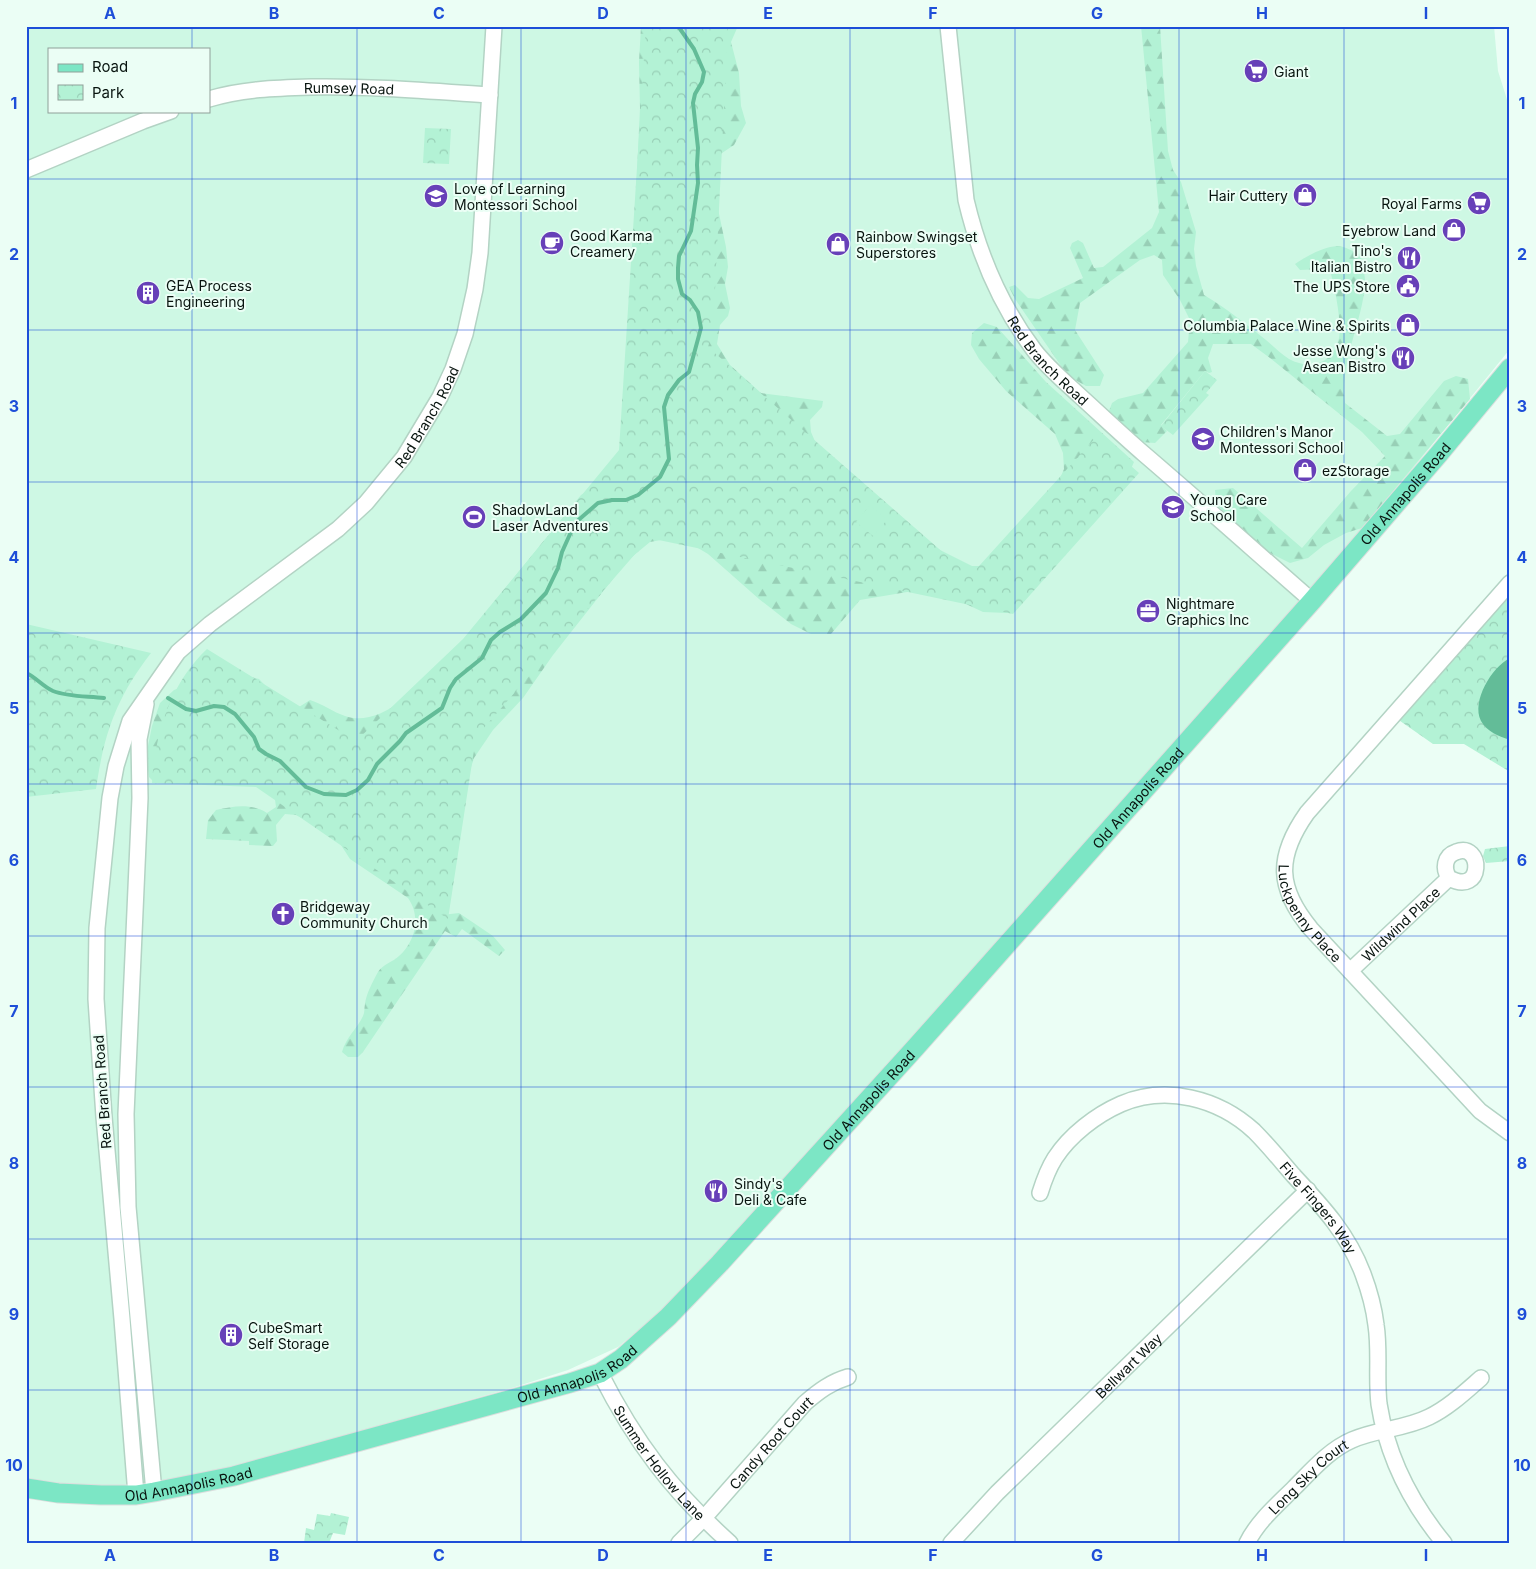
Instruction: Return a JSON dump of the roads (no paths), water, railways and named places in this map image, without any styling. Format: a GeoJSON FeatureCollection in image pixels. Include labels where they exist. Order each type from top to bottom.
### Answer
{"type":"FeatureCollection","features":[{"type":"Feature","properties":{"kind":"main road","name":"Old Annapolis Road"},"geometry":{"type":"LineString","coordinates":[[26,1488],[75,1494],[136,1495],[234,1476],[465,1411],[515,1399],[600,1373],[622,1359],[642,1342],[746,1234],[985,969],[1312,601],[1432,463],[1510,368]]}},
{"type":"Feature","properties":{"kind":"street","name":"Red Branch Road"},"geometry":{"type":"LineString","coordinates":[[136,1495],[98,1050],[96,999],[97,928],[116,766],[130,721],[178,652],[197,634],[338,529],[366,503],[404,458],[440,397],[453,369],[465,334],[475,289],[480,253],[494,26]]}},
{"type":"Feature","properties":{"kind":"street","name":"Red Branch Road"},"geometry":{"type":"LineString","coordinates":[[948,26],[966,200],[984,261],[1001,300],[1035,351],[1053,371],[1312,601]]}},
{"type":"Feature","properties":{"kind":"street","name":"Rumsey Road"},"geometry":{"type":"LineString","coordinates":[[210,99],[243,91],[302,87],[382,88],[490,95]]}},
{"type":"Feature","properties":{"kind":"street"},"geometry":{"type":"LineString","coordinates":[[26,170],[143,120],[168,112]]}},
{"type":"Feature","properties":{"kind":"street","name":"Luckpenny Place"},"geometry":{"type":"LineString","coordinates":[[1510,583],[1314,806],[1295,830],[1285,858],[1286,886],[1291,900],[1311,929],[1480,1111],[1510,1133]]}},
{"type":"Feature","properties":{"kind":"street","name":"Red Branch Road"},"geometry":{"type":"LineString","coordinates":[[147,697],[139,739],[140,798],[126,1114],[128,1207],[154,1492]]}},
{"type":"Feature","properties":{"kind":"street","name":"Wildwind Place"},"geometry":{"type":"LineString","coordinates":[[1350,971],[1449,878]]}},
{"type":"Feature","properties":{"kind":"street","name":"Five Fingers Way"},"geometry":{"type":"LineString","coordinates":[[1040,1193],[1046,1174],[1066,1143],[1093,1119],[1127,1102],[1145,1097],[1183,1096],[1204,1101],[1239,1119],[1254,1131],[1328,1212],[1340,1229],[1362,1273],[1376,1325],[1379,1404],[1385,1429],[1402,1478],[1429,1525],[1444,1543]]}},
{"type":"Feature","properties":{"kind":"street","name":"Bellwart Way"},"geometry":{"type":"LineString","coordinates":[[951,1543],[997,1492],[1308,1190]]}},
{"type":"Feature","properties":{"kind":"street","name":"Summer Hollow Lane"},"geometry":{"type":"LineString","coordinates":[[600,1373],[620,1411],[652,1461],[703,1519],[730,1543]]}},
{"type":"Feature","properties":{"kind":"street","name":"Candy Root Court"},"geometry":{"type":"LineString","coordinates":[[678,1543],[703,1519],[806,1403],[820,1390],[836,1380],[848,1377]]}},
{"type":"Feature","properties":{"kind":"street","name":"Long Sky Court"},"geometry":{"type":"LineString","coordinates":[[1247,1543],[1252,1532],[1262,1520],[1322,1460],[1338,1448],[1353,1439],[1429,1418],[1448,1406],[1481,1378]]}},
{"type":"Feature","properties":{"kind":"waterway"},"geometry":{"type":"LineString","coordinates":[[168,698],[186,709],[196,711],[214,706],[224,707],[235,714],[254,737],[259,749],[280,761],[306,787],[324,794],[346,795],[357,790],[368,780],[377,764],[406,733],[442,708],[456,679],[482,658],[491,640],[521,619],[546,593],[558,568],[562,552],[575,523],[598,503],[626,500],[638,495],[660,477],[669,459],[664,407],[668,395],[679,380],[689,372],[701,328],[698,312],[690,300],[682,294],[678,279],[678,268],[679,256],[691,231],[698,183],[698,148],[693,103],[704,72],[694,49],[678,26]]}},
{"type":"Feature","properties":{"kind":"waterway"},"geometry":{"type":"LineString","coordinates":[[26,673],[49,689],[59,693],[104,698]]}},
{"type":"Feature","properties":{"kind":"place","name":"Giant"},"geometry":{"type":"Point","coordinates":[1256,71]}},
{"type":"Feature","properties":{"kind":"place","name":"Hair Cuttery"},"geometry":{"type":"Point","coordinates":[1305,195]}},
{"type":"Feature","properties":{"kind":"place","name":"Love of Learning Montessori School"},"geometry":{"type":"Point","coordinates":[436,196]}},
{"type":"Feature","properties":{"kind":"place","name":"Royal Farms"},"geometry":{"type":"Point","coordinates":[1479,203]}},
{"type":"Feature","properties":{"kind":"place","name":"Eyebrow Land"},"geometry":{"type":"Point","coordinates":[1454,230]}},
{"type":"Feature","properties":{"kind":"place","name":"Good Karma Creamery"},"geometry":{"type":"Point","coordinates":[552,243]}},
{"type":"Feature","properties":{"kind":"place","name":"Rainbow Swingset Superstores"},"geometry":{"type":"Point","coordinates":[838,244]}},
{"type":"Feature","properties":{"kind":"place","name":"Tino's Italian Bistro"},"geometry":{"type":"Point","coordinates":[1409,258]}},
{"type":"Feature","properties":{"kind":"place","name":"The UPS Store"},"geometry":{"type":"Point","coordinates":[1408,286]}},
{"type":"Feature","properties":{"kind":"place","name":"GEA Process Engineering"},"geometry":{"type":"Point","coordinates":[148,293]}},
{"type":"Feature","properties":{"kind":"place","name":"Columbia Palace Wine & Spirits"},"geometry":{"type":"Point","coordinates":[1408,325]}},
{"type":"Feature","properties":{"kind":"place","name":"Jesse Wong's Asean Bistro"},"geometry":{"type":"Point","coordinates":[1403,358]}},
{"type":"Feature","properties":{"kind":"place","name":"Children's Manor Montessori School"},"geometry":{"type":"Point","coordinates":[1203,439]}},
{"type":"Feature","properties":{"kind":"place","name":"ezStorage"},"geometry":{"type":"Point","coordinates":[1305,470]}},
{"type":"Feature","properties":{"kind":"place","name":"Young Care School"},"geometry":{"type":"Point","coordinates":[1173,507]}},
{"type":"Feature","properties":{"kind":"place","name":"ShadowLand Laser Adventures"},"geometry":{"type":"Point","coordinates":[474,517]}},
{"type":"Feature","properties":{"kind":"place","name":"Nightmare Graphics Inc"},"geometry":{"type":"Point","coordinates":[1148,611]}},
{"type":"Feature","properties":{"kind":"place","name":"Bridgeway Community Church"},"geometry":{"type":"Point","coordinates":[283,914]}},
{"type":"Feature","properties":{"kind":"place","name":"Sindy's Deli & Cafe"},"geometry":{"type":"Point","coordinates":[716,1191]}},
{"type":"Feature","properties":{"kind":"place","name":"CubeSmart Self Storage"},"geometry":{"type":"Point","coordinates":[231,1335]}}]}
